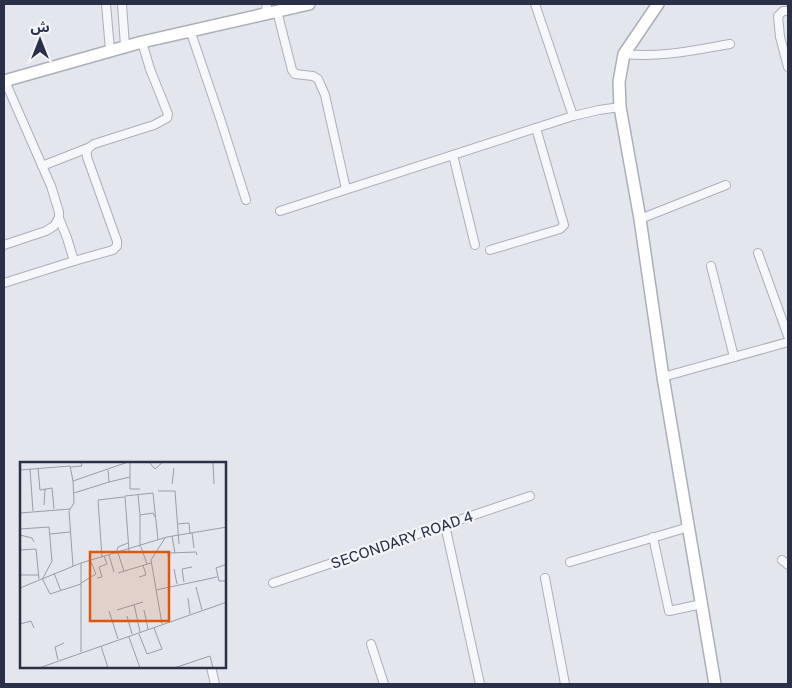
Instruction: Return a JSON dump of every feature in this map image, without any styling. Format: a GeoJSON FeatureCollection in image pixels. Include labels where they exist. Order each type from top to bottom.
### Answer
{"type":"FeatureCollection","features":[{"type":"Feature","properties":{"kind":"street"},"geometry":{"type":"LineString","coordinates":[[106,4],[110,50]]}},
{"type":"Feature","properties":{"kind":"street"},"geometry":{"type":"LineString","coordinates":[[122,4],[125,46]]}},
{"type":"Feature","properties":{"kind":"street"},"geometry":{"type":"LineString","coordinates":[[74,261],[59,218],[58,207],[4,81],[110,50],[266,9],[278,11],[309,4]]}},
{"type":"Feature","properties":{"kind":"street"},"geometry":{"type":"LineString","coordinates":[[535,4],[573,116]]}},
{"type":"Feature","properties":{"kind":"street"},"geometry":{"type":"LineString","coordinates":[[658,4],[624,54],[618,82],[620,108],[640,219],[715,684]]}},
{"type":"Feature","properties":{"kind":"street"},"geometry":{"type":"LineString","coordinates":[[278,11],[292,70],[295,74],[313,76],[318,79],[324,95],[346,189]]}},
{"type":"Feature","properties":{"kind":"street"},"geometry":{"type":"LineString","coordinates":[[788,11],[778,16],[780,37],[788,67]]}},
{"type":"Feature","properties":{"kind":"street"},"geometry":{"type":"LineString","coordinates":[[190,30],[246,200]]}},
{"type":"Feature","properties":{"kind":"street"},"geometry":{"type":"LineString","coordinates":[[42,166],[94,144],[154,125],[167,118],[168,114],[150,69],[142,42]]}},
{"type":"Feature","properties":{"kind":"street"},"geometry":{"type":"LineString","coordinates":[[624,54],[642,56],[664,55],[730,44]]}},
{"type":"Feature","properties":{"kind":"street"},"geometry":{"type":"LineString","coordinates":[[280,211],[573,116],[599,110],[620,108]]}},
{"type":"Feature","properties":{"kind":"street"},"geometry":{"type":"LineString","coordinates":[[490,250],[560,230],[564,225],[536,128]]}},
{"type":"Feature","properties":{"kind":"street"},"geometry":{"type":"LineString","coordinates":[[4,283],[114,250],[117,246],[117,241],[87,157],[86,152],[88,148]]}},
{"type":"Feature","properties":{"kind":"street"},"geometry":{"type":"LineString","coordinates":[[453,155],[475,245]]}},
{"type":"Feature","properties":{"kind":"street"},"geometry":{"type":"LineString","coordinates":[[640,219],[726,185]]}},
{"type":"Feature","properties":{"kind":"street"},"geometry":{"type":"LineString","coordinates":[[4,245],[46,231],[54,226],[59,218]]}},
{"type":"Feature","properties":{"kind":"street"},"geometry":{"type":"LineString","coordinates":[[758,253],[788,336]]}},
{"type":"Feature","properties":{"kind":"street"},"geometry":{"type":"LineString","coordinates":[[711,266],[734,357]]}},
{"type":"Feature","properties":{"kind":"street"},"geometry":{"type":"LineString","coordinates":[[664,377],[788,342]]}},
{"type":"Feature","properties":{"kind":"street","name":"SECONDARY ROAD 4"},"geometry":{"type":"LineString","coordinates":[[274,583],[530,496]]}},
{"type":"Feature","properties":{"kind":"street"},"geometry":{"type":"LineString","coordinates":[[445,525],[480,684]]}},
{"type":"Feature","properties":{"kind":"street"},"geometry":{"type":"LineString","coordinates":[[570,562],[689,528]]}},
{"type":"Feature","properties":{"kind":"street"},"geometry":{"type":"LineString","coordinates":[[653,537],[670,611],[702,604]]}},
{"type":"Feature","properties":{"kind":"street"},"geometry":{"type":"LineString","coordinates":[[545,578],[565,684]]}},
{"type":"Feature","properties":{"kind":"street"},"geometry":{"type":"LineString","coordinates":[[371,644],[384,684]]}},
{"type":"Feature","properties":{"kind":"street"},"geometry":{"type":"LineString","coordinates":[[210,668],[215,684]]}}]}
